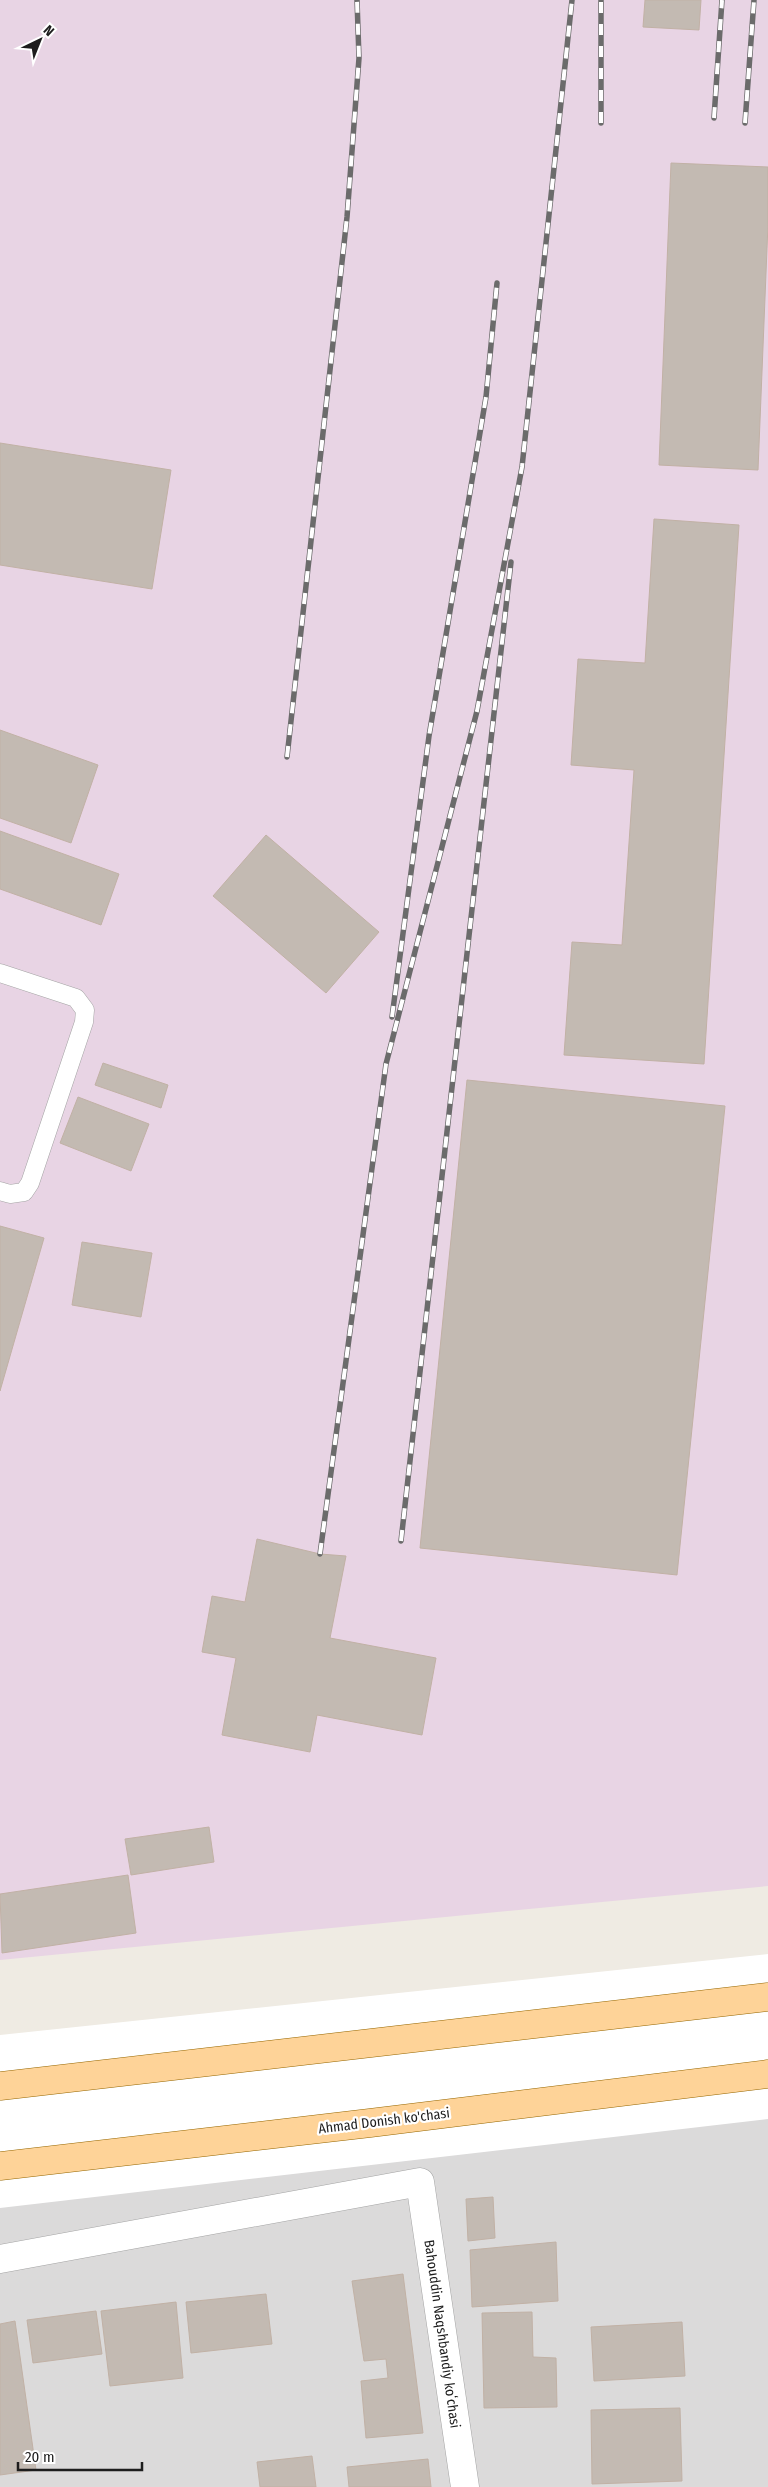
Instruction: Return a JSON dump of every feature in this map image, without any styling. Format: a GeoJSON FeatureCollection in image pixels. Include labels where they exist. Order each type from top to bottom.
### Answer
{"type":"FeatureCollection","features":[{"type":"Feature","properties":{"kind":"main road"},"geometry":{"type":"LineString","coordinates":[[0,2086],[768,1997]]}},
{"type":"Feature","properties":{"kind":"main road","name":"Ahmad Donish ko'chasi"},"geometry":{"type":"LineString","coordinates":[[0,2166],[768,2074]]}},
{"type":"Feature","properties":{"kind":"street","name":"Bahouddin Naqshbandiy koʻchasi"},"geometry":{"type":"LineString","coordinates":[[0,2259],[420,2182],[465,2487]]}},
{"type":"Feature","properties":{"kind":"lane"},"geometry":{"type":"LineString","coordinates":[[0,973],[76,998],[85,1010],[84,1022],[30,1183],[24,1192],[10,1194],[0,1191]]}},
{"type":"Feature","properties":{"kind":"shaded area"},"geometry":{"type":"Polygon","coordinates":[[[0,0],[768,0],[768,1886],[0,1960],[0,0]]]}},
{"type":"Feature","properties":{"kind":"shaded area"},"geometry":{"type":"Polygon","coordinates":[[[768,2039],[768,2487],[0,2487],[0,2150],[768,2039]]]}},
{"type":"Feature","properties":{"kind":"pier"},"geometry":{"type":"Polygon","coordinates":[[[768,1954],[768,2119],[0,2208],[0,2035],[768,1954]]]}},
{"type":"Feature","properties":{"kind":"building"},"geometry":{"type":"Polygon","coordinates":[[[645,0],[701,0],[699,30],[643,27],[645,0]]]}},
{"type":"Feature","properties":{"kind":"building"},"geometry":{"type":"Polygon","coordinates":[[[671,163],[768,167],[768,224],[758,470],[659,465],[671,163]]]}},
{"type":"Feature","properties":{"kind":"building"},"geometry":{"type":"Polygon","coordinates":[[[0,443],[171,470],[152,589],[0,565],[0,443]]]}},
{"type":"Feature","properties":{"kind":"building"},"geometry":{"type":"Polygon","coordinates":[[[654,519],[739,525],[704,1064],[564,1055],[572,942],[622,945],[634,770],[571,765],[578,659],[645,663],[654,519]]]}},
{"type":"Feature","properties":{"kind":"building"},"geometry":{"type":"Polygon","coordinates":[[[0,730],[98,765],[71,843],[0,818],[0,730]]]}},
{"type":"Feature","properties":{"kind":"building"},"geometry":{"type":"Polygon","coordinates":[[[0,831],[119,874],[101,925],[0,889],[0,831]]]}},
{"type":"Feature","properties":{"kind":"building"},"geometry":{"type":"Polygon","coordinates":[[[266,835],[379,932],[326,993],[213,896],[266,835]]]}},
{"type":"Feature","properties":{"kind":"building"},"geometry":{"type":"Polygon","coordinates":[[[103,1063],[168,1085],[161,1108],[95,1085],[103,1063]]]}},
{"type":"Feature","properties":{"kind":"building"},"geometry":{"type":"Polygon","coordinates":[[[467,1080],[725,1106],[677,1575],[420,1548],[467,1080]]]}},
{"type":"Feature","properties":{"kind":"building"},"geometry":{"type":"Polygon","coordinates":[[[78,1097],[149,1124],[131,1171],[60,1143],[78,1097]]]}},
{"type":"Feature","properties":{"kind":"building"},"geometry":{"type":"Polygon","coordinates":[[[0,1226],[44,1238],[0,1391],[0,1226]]]}},
{"type":"Feature","properties":{"kind":"building"},"geometry":{"type":"Polygon","coordinates":[[[82,1242],[152,1253],[141,1317],[72,1305],[82,1242]]]}},
{"type":"Feature","properties":{"kind":"building"},"geometry":{"type":"Polygon","coordinates":[[[257,1539],[320,1554],[346,1556],[330,1638],[436,1658],[422,1735],[317,1715],[310,1752],[222,1735],[236,1658],[202,1652],[212,1596],[245,1602],[257,1539]]]}},
{"type":"Feature","properties":{"kind":"building"},"geometry":{"type":"Polygon","coordinates":[[[209,1827],[214,1862],[131,1875],[125,1839],[209,1827]]]}},
{"type":"Feature","properties":{"kind":"building"},"geometry":{"type":"Polygon","coordinates":[[[128,1875],[136,1933],[2,1953],[0,1894],[128,1875]]]}},
{"type":"Feature","properties":{"kind":"building"},"geometry":{"type":"Polygon","coordinates":[[[493,2197],[495,2238],[468,2241],[466,2199],[493,2197]]]}},
{"type":"Feature","properties":{"kind":"building"},"geometry":{"type":"Polygon","coordinates":[[[556,2242],[558,2301],[472,2307],[470,2250],[556,2242]]]}},
{"type":"Feature","properties":{"kind":"building"},"geometry":{"type":"Polygon","coordinates":[[[403,2274],[423,2433],[366,2438],[361,2381],[388,2378],[386,2359],[364,2361],[352,2281],[403,2274]]]}},
{"type":"Feature","properties":{"kind":"building"},"geometry":{"type":"Polygon","coordinates":[[[266,2294],[272,2344],[191,2353],[186,2302],[266,2294]]]}},
{"type":"Feature","properties":{"kind":"building"},"geometry":{"type":"Polygon","coordinates":[[[176,2302],[183,2378],[110,2386],[101,2311],[176,2302]]]}},
{"type":"Feature","properties":{"kind":"building"},"geometry":{"type":"Polygon","coordinates":[[[96,2311],[102,2354],[33,2363],[27,2320],[96,2311]]]}},
{"type":"Feature","properties":{"kind":"building"},"geometry":{"type":"Polygon","coordinates":[[[532,2312],[533,2357],[556,2358],[557,2407],[484,2408],[482,2313],[532,2312]]]}},
{"type":"Feature","properties":{"kind":"building"},"geometry":{"type":"Polygon","coordinates":[[[15,2321],[36,2470],[0,2475],[0,2324],[15,2321]]]}},
{"type":"Feature","properties":{"kind":"building"},"geometry":{"type":"Polygon","coordinates":[[[682,2322],[685,2376],[594,2381],[591,2327],[682,2322]]]}},
{"type":"Feature","properties":{"kind":"building"},"geometry":{"type":"Polygon","coordinates":[[[680,2408],[682,2481],[592,2484],[591,2410],[680,2408]]]}},
{"type":"Feature","properties":{"kind":"building"},"geometry":{"type":"Polygon","coordinates":[[[312,2456],[316,2487],[260,2487],[257,2462],[312,2456]]]}},
{"type":"Feature","properties":{"kind":"building"},"geometry":{"type":"Polygon","coordinates":[[[428,2459],[431,2487],[349,2487],[347,2467],[428,2459]]]}},
{"type":"Feature","properties":{"kind":"railway"},"geometry":{"type":"LineString","coordinates":[[287,757],[347,217],[359,58],[357,0]]}},
{"type":"Feature","properties":{"kind":"railway"},"geometry":{"type":"LineString","coordinates":[[320,1554],[386,1064],[477,711],[522,467],[572,0]]}},
{"type":"Feature","properties":{"kind":"railway"},"geometry":{"type":"LineString","coordinates":[[601,0],[601,123]]}},
{"type":"Feature","properties":{"kind":"railway"},"geometry":{"type":"LineString","coordinates":[[714,118],[722,0]]}},
{"type":"Feature","properties":{"kind":"railway"},"geometry":{"type":"LineString","coordinates":[[745,123],[754,0]]}},
{"type":"Feature","properties":{"kind":"railway"},"geometry":{"type":"LineString","coordinates":[[392,1017],[429,736],[486,397],[497,283]]}},
{"type":"Feature","properties":{"kind":"railway"},"geometry":{"type":"LineString","coordinates":[[401,1541],[511,562]]}}]}
